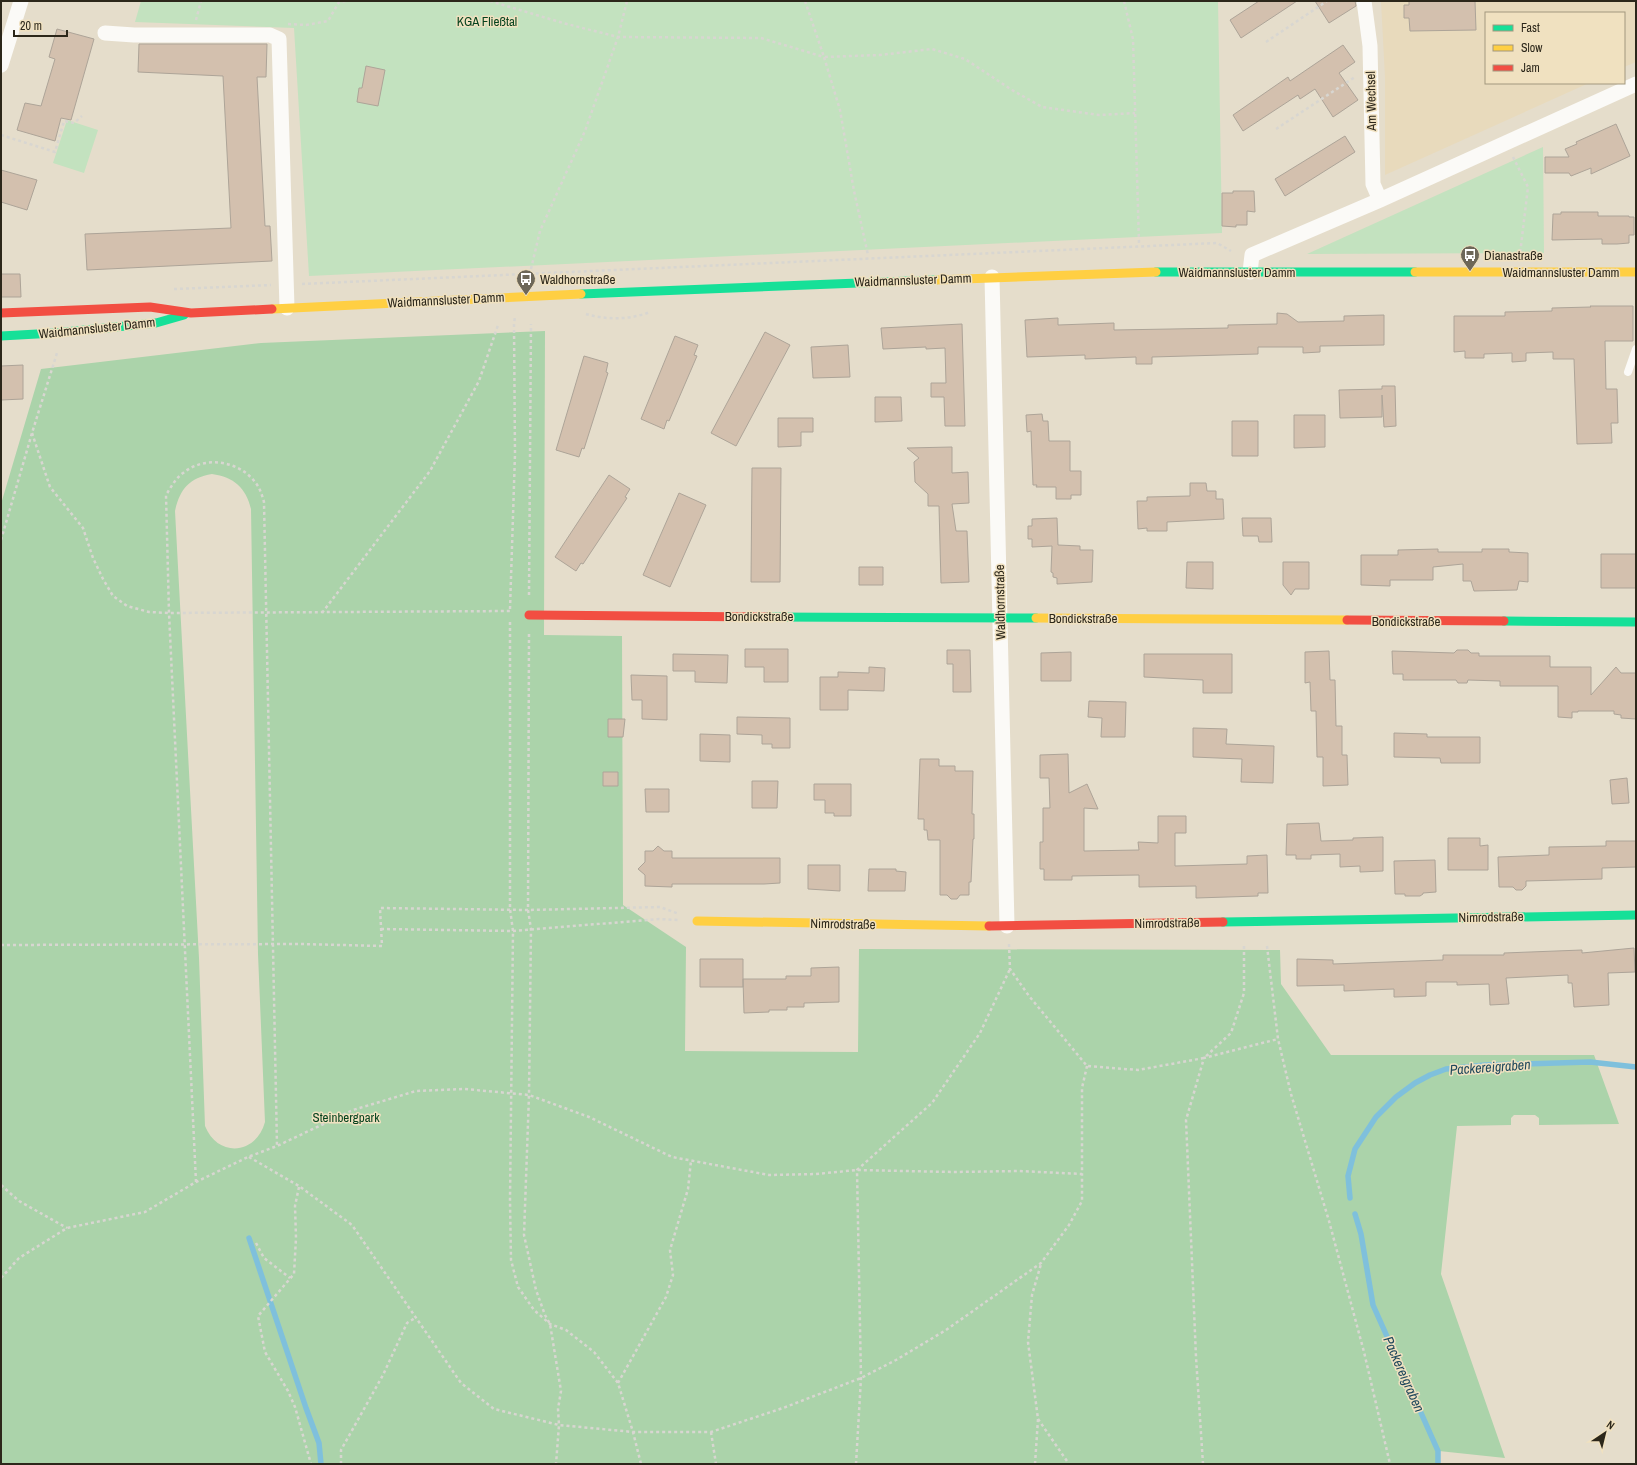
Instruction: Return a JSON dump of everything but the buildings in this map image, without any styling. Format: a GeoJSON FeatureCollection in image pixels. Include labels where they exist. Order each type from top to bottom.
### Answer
{"type":"FeatureCollection","features":[{"type":"Feature","properties":{"kind":"street"},"geometry":{"type":"LineString","coordinates":[[1,65],[21,1]]}},
{"type":"Feature","properties":{"kind":"street","name":"Am Wechsel"},"geometry":{"type":"LineString","coordinates":[[1364,1],[1370,46],[1373,184],[1380,200]]}},
{"type":"Feature","properties":{"kind":"street"},"geometry":{"type":"LineString","coordinates":[[105,33],[270,35],[279,39],[287,308]]}},
{"type":"Feature","properties":{"kind":"street"},"geometry":{"type":"LineString","coordinates":[[1250,272],[1252,255],[1380,200],[1636,84]]}},
{"type":"Feature","properties":{"kind":"street","name":"Waidmannsluster Damm"},"geometry":{"type":"LineString","coordinates":[[1,313],[150,307],[191,313],[518,296],[1138,272],[1636,272]]}},
{"type":"Feature","properties":{"kind":"street","name":"Waldhornstraße"},"geometry":{"type":"LineString","coordinates":[[992,277],[1008,926]]}},
{"type":"Feature","properties":{"kind":"street","name":"Waidmannsluster Damm"},"geometry":{"type":"LineString","coordinates":[[1,336],[156,324],[191,313]]}},
{"type":"Feature","properties":{"kind":"street","name":"Bondickstraße"},"geometry":{"type":"LineString","coordinates":[[529,615],[1636,622]]}},
{"type":"Feature","properties":{"kind":"street","name":"Nimrodstraße"},"geometry":{"type":"LineString","coordinates":[[697,921],[1008,926],[1636,915]]}},
{"type":"Feature","properties":{"kind":"lane"},"geometry":{"type":"LineString","coordinates":[[1628,372],[1636,349]]}},
{"type":"Feature","properties":{"kind":"path"},"geometry":{"type":"LineString","coordinates":[[490,1],[563,23],[618,37],[761,38],[824,57],[880,55],[932,49],[965,60],[1042,107],[1099,115],[1135,113]]}},
{"type":"Feature","properties":{"kind":"path"},"geometry":{"type":"LineString","coordinates":[[531,269],[540,231],[585,131],[618,37],[627,1]]}},
{"type":"Feature","properties":{"kind":"path"},"geometry":{"type":"LineString","coordinates":[[805,1],[840,110],[854,191],[868,254]]}},
{"type":"Feature","properties":{"kind":"path"},"geometry":{"type":"LineString","coordinates":[[1124,1],[1133,39],[1139,243]]}},
{"type":"Feature","properties":{"kind":"path"},"geometry":{"type":"LineString","coordinates":[[1266,42],[1327,1]]}},
{"type":"Feature","properties":{"kind":"path"},"geometry":{"type":"LineString","coordinates":[[1276,129],[1360,74]]}},
{"type":"Feature","properties":{"kind":"path"},"geometry":{"type":"LineString","coordinates":[[1,135],[54,152],[64,121],[74,123],[82,116]]}},
{"type":"Feature","properties":{"kind":"path"},"geometry":{"type":"LineString","coordinates":[[1513,156],[1528,186],[1520,256]]}},
{"type":"Feature","properties":{"kind":"path"},"geometry":{"type":"LineString","coordinates":[[169,289],[1217,243],[1233,253]]}},
{"type":"Feature","properties":{"kind":"path"},"geometry":{"type":"LineString","coordinates":[[321,613],[430,471],[479,381],[498,325]]}},
{"type":"Feature","properties":{"kind":"path"},"geometry":{"type":"LineString","coordinates":[[514,325],[515,454],[510,610],[510,909],[513,931],[510,1201],[511,1260],[518,1287],[534,1310],[550,1324],[566,1330],[594,1352],[618,1383],[641,1464]]}},
{"type":"Feature","properties":{"kind":"path"},"geometry":{"type":"LineString","coordinates":[[1,540],[57,353]]}},
{"type":"Feature","properties":{"kind":"path"},"geometry":{"type":"LineString","coordinates":[[32,433],[50,487],[83,528],[93,558],[113,596],[127,606],[149,612],[169,613],[321,613],[510,610],[529,615]]}},
{"type":"Feature","properties":{"kind":"path"},"geometry":{"type":"LineString","coordinates":[[196,1182],[169,613],[166,495],[173,482],[183,472],[194,466],[207,462],[222,462],[236,467],[247,474],[256,483],[264,502],[277,1146]]}},
{"type":"Feature","properties":{"kind":"path"},"geometry":{"type":"LineString","coordinates":[[1,945],[300,944],[382,946],[380,908],[528,910],[660,907],[697,921]]}},
{"type":"Feature","properties":{"kind":"path"},"geometry":{"type":"LineString","coordinates":[[528,910],[531,929],[529,1095],[524,1235],[536,1290],[550,1324],[561,1391],[558,1408],[559,1425],[556,1464]]}},
{"type":"Feature","properties":{"kind":"path"},"geometry":{"type":"LineString","coordinates":[[381,929],[513,931],[659,919],[697,921]]}},
{"type":"Feature","properties":{"kind":"path"},"geometry":{"type":"LineString","coordinates":[[856,1464],[861,1378],[857,1170],[932,1103],[980,1033],[1010,969],[1008,926]]}},
{"type":"Feature","properties":{"kind":"path"},"geometry":{"type":"LineString","coordinates":[[1203,1464],[1196,1357],[1186,1120],[1204,1058],[1232,1033],[1244,993],[1244,946]]}},
{"type":"Feature","properties":{"kind":"path"},"geometry":{"type":"LineString","coordinates":[[1267,946],[1278,1039],[1290,1094],[1329,1221],[1364,1352],[1390,1464]]}},
{"type":"Feature","properties":{"kind":"path"},"geometry":{"type":"LineString","coordinates":[[1010,969],[1029,996],[1087,1066],[1138,1070],[1204,1058],[1278,1039]]}},
{"type":"Feature","properties":{"kind":"path"},"geometry":{"type":"LineString","coordinates":[[248,1157],[299,1186],[352,1225],[461,1383],[494,1410],[559,1425],[633,1432],[711,1432],[784,1408],[861,1378],[896,1360],[946,1330],[1041,1263],[1070,1225],[1082,1201],[1082,1088],[1087,1066]]}},
{"type":"Feature","properties":{"kind":"path"},"geometry":{"type":"LineString","coordinates":[[1,1278],[19,1258],[66,1228],[145,1212],[196,1182],[353,1110],[416,1091],[464,1089],[529,1095],[588,1116],[672,1157],[769,1175],[816,1174],[857,1170],[954,1172],[1019,1170],[1082,1174]]}},
{"type":"Feature","properties":{"kind":"path"},"geometry":{"type":"LineString","coordinates":[[618,1383],[666,1297],[673,1276],[670,1250],[688,1189],[691,1161]]}},
{"type":"Feature","properties":{"kind":"path"},"geometry":{"type":"LineString","coordinates":[[1,1185],[19,1201],[66,1228]]}},
{"type":"Feature","properties":{"kind":"path"},"geometry":{"type":"LineString","coordinates":[[299,1186],[295,1206],[296,1238],[294,1274],[258,1316],[265,1352],[296,1407],[311,1464]]}},
{"type":"Feature","properties":{"kind":"path"},"geometry":{"type":"LineString","coordinates":[[256,1243],[264,1258],[290,1278]]}},
{"type":"Feature","properties":{"kind":"path"},"geometry":{"type":"LineString","coordinates":[[1035,1464],[1038,1419],[1028,1342],[1032,1295],[1041,1263]]}},
{"type":"Feature","properties":{"kind":"path"},"geometry":{"type":"LineString","coordinates":[[341,1464],[341,1450],[383,1374],[407,1323],[415,1318]]}},
{"type":"Feature","properties":{"kind":"path"},"geometry":{"type":"LineString","coordinates":[[1038,1419],[1069,1464]]}},
{"type":"Feature","properties":{"kind":"path"},"geometry":{"type":"LineString","coordinates":[[711,1432],[716,1464]]}},
{"type":"Feature","properties":{"kind":"shaded area"},"geometry":{"type":"Polygon","coordinates":[[[1381,1],[1636,1],[1636,62],[1625,67],[1625,12],[1485,12],[1485,84],[1587,84],[1385,175],[1385,77],[1381,1]]]}},
{"type":"Feature","properties":{"kind":"green space","name":"KGA Fließtal"},"geometry":{"type":"Polygon","coordinates":[[[141,1],[1218,1],[1222,233],[309,276],[294,28],[135,22],[141,1]]]}},
{"type":"Feature","properties":{"kind":"green space"},"geometry":{"type":"Polygon","coordinates":[[[67,120],[98,130],[84,173],[53,163],[67,120]]]}},
{"type":"Feature","properties":{"kind":"green space"},"geometry":{"type":"Polygon","coordinates":[[[1543,147],[1544,253],[1307,254],[1543,147]]]}},
{"type":"Feature","properties":{"kind":"green space","name":"Steinbergpark"},"geometry":{"type":"Polygon","coordinates":[[[545,331],[544,635],[622,636],[623,905],[686,947],[685,1051],[858,1052],[859,949],[1280,950],[1281,984],[1331,1055],[1594,1055],[1619,1124],[1539,1125],[1539,1118],[1535,1115],[1514,1115],[1511,1118],[1511,1125],[1457,1126],[1441,1274],[1505,1458],[1439,1451],[1438,1464],[1,1464],[1,504],[41,369],[261,343],[545,331]],[[212,474],[197,478],[183,491],[175,511],[199,958],[205,1126],[211,1136],[219,1144],[236,1148],[245,1146],[254,1141],[265,1122],[258,954],[251,509],[242,489],[233,481],[212,474]]]}},
{"type":"Feature","properties":{"kind":"waterway","name":"Packereigraben"},"geometry":{"type":"LineString","coordinates":[[1350,1198],[1348,1176],[1355,1149],[1376,1117],[1396,1097],[1415,1083],[1430,1075],[1446,1069],[1485,1065],[1590,1062],[1636,1067]]}},
{"type":"Feature","properties":{"kind":"waterway","name":"Packereigraben"},"geometry":{"type":"LineString","coordinates":[[1355,1214],[1361,1234],[1373,1305],[1438,1451],[1438,1464]]}},
{"type":"Feature","properties":{"kind":"waterway"},"geometry":{"type":"LineString","coordinates":[[249,1238],[319,1443],[321,1464]]}},
{"type":"Feature","properties":{"kind":"traffic: fast"},"geometry":{"type":"LineString","coordinates":[[1156,272],[1415,272]]}},
{"type":"Feature","properties":{"kind":"traffic: fast"},"geometry":{"type":"LineString","coordinates":[[581,294],[936,280]]}},
{"type":"Feature","properties":{"kind":"traffic: fast"},"geometry":{"type":"LineString","coordinates":[[1,336],[55,333],[156,323],[184,315]]}},
{"type":"Feature","properties":{"kind":"traffic: fast"},"geometry":{"type":"LineString","coordinates":[[767,617],[1036,618]]}},
{"type":"Feature","properties":{"kind":"traffic: fast"},"geometry":{"type":"LineString","coordinates":[[1504,621],[1636,622]]}},
{"type":"Feature","properties":{"kind":"traffic: fast"},"geometry":{"type":"LineString","coordinates":[[1223,922],[1636,915]]}},
{"type":"Feature","properties":{"kind":"traffic: slow"},"geometry":{"type":"LineString","coordinates":[[936,280],[1156,272]]}},
{"type":"Feature","properties":{"kind":"traffic: slow"},"geometry":{"type":"LineString","coordinates":[[1415,272],[1636,272]]}},
{"type":"Feature","properties":{"kind":"traffic: slow"},"geometry":{"type":"LineString","coordinates":[[272,309],[581,294]]}},
{"type":"Feature","properties":{"kind":"traffic: slow"},"geometry":{"type":"LineString","coordinates":[[1036,618],[1347,620]]}},
{"type":"Feature","properties":{"kind":"traffic: slow"},"geometry":{"type":"LineString","coordinates":[[697,921],[989,926]]}},
{"type":"Feature","properties":{"kind":"traffic: jam"},"geometry":{"type":"LineString","coordinates":[[1,313],[150,307],[191,313],[272,309]]}},
{"type":"Feature","properties":{"kind":"traffic: jam"},"geometry":{"type":"LineString","coordinates":[[529,615],[767,617]]}},
{"type":"Feature","properties":{"kind":"traffic: jam"},"geometry":{"type":"LineString","coordinates":[[1347,620],[1504,621]]}},
{"type":"Feature","properties":{"kind":"traffic: jam"},"geometry":{"type":"LineString","coordinates":[[989,926],[1223,922]]}},
{"type":"Feature","properties":{"kind":"place","name":"Dianastraße"},"geometry":{"type":"Point","coordinates":[1470,272]}},
{"type":"Feature","properties":{"kind":"place","name":"Waldhornstraße"},"geometry":{"type":"Point","coordinates":[526,296]}}]}
